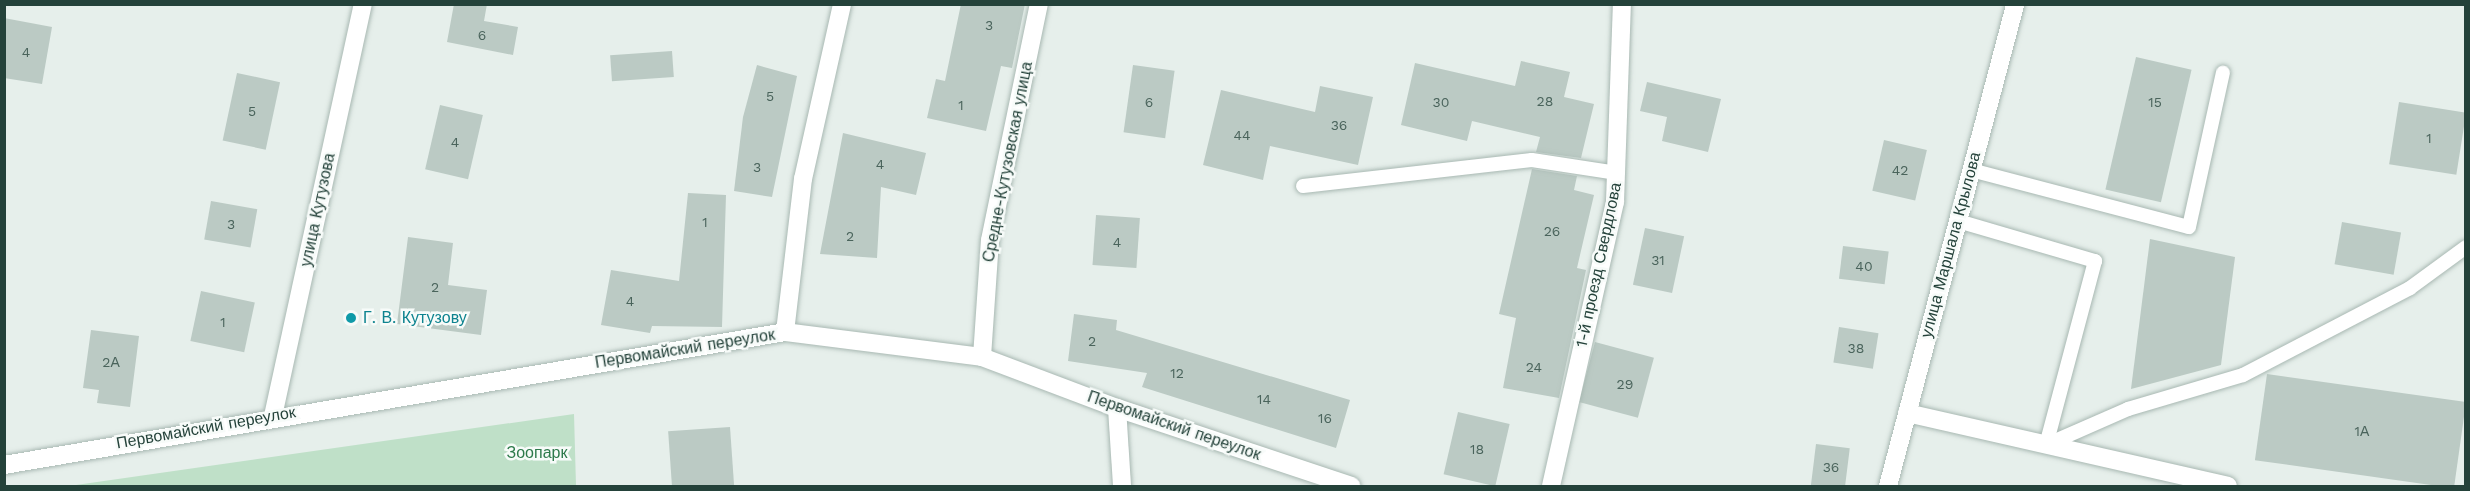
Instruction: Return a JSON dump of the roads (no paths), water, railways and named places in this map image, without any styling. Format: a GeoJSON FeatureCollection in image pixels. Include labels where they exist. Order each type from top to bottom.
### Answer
{"type":"FeatureCollection","features":[{"type":"Feature","properties":{"kind":"street","name":"улица Кутузова"},"geometry":{"type":"LineString","coordinates":[[273,416],[363,4]]}},
{"type":"Feature","properties":{"kind":"street"},"geometry":{"type":"LineString","coordinates":[[785,332],[803,179],[842,4]]}},
{"type":"Feature","properties":{"kind":"street","name":"Средне-Кутузовская улица"},"geometry":{"type":"LineString","coordinates":[[982,357],[990,240],[1039,4]]}},
{"type":"Feature","properties":{"kind":"street","name":"1-й проезд Свердлова"},"geometry":{"type":"LineString","coordinates":[[1551,486],[1615,202],[1622,4]]}},
{"type":"Feature","properties":{"kind":"street","name":"улица Маршала Крылова"},"geometry":{"type":"LineString","coordinates":[[1888,486],[2015,4]]}},
{"type":"Feature","properties":{"kind":"street","name":"Первомайский переулок"},"geometry":{"type":"LineString","coordinates":[[4,465],[273,416],[785,332],[982,357],[1117,408],[1351,486]]}},
{"type":"Feature","properties":{"kind":"street"},"geometry":{"type":"LineString","coordinates":[[1117,408],[1122,486]]}},
{"type":"Feature","properties":{"kind":"street"},"geometry":{"type":"LineString","coordinates":[[1907,413],[2228,486]]}},
{"type":"Feature","properties":{"kind":"lane"},"geometry":{"type":"LineString","coordinates":[[1971,170],[2189,227],[2223,73]]}},
{"type":"Feature","properties":{"kind":"lane"},"geometry":{"type":"LineString","coordinates":[[1303,186],[1532,160],[1617,173]]}},
{"type":"Feature","properties":{"kind":"lane"},"geometry":{"type":"LineString","coordinates":[[1958,221],[2095,261],[2046,445]]}},
{"type":"Feature","properties":{"kind":"lane"},"geometry":{"type":"LineString","coordinates":[[2046,445],[2128,409],[2243,375],[2410,288],[2466,247]]}},
{"type":"Feature","properties":{"kind":"place","name":"Г. В. Кутузову"},"geometry":{"type":"Point","coordinates":[351,318]}},
{"type":"Feature","properties":{"kind":"park label","name":"Зоопарк"},"geometry":{"type":"Point","coordinates":[537,453]}}]}
